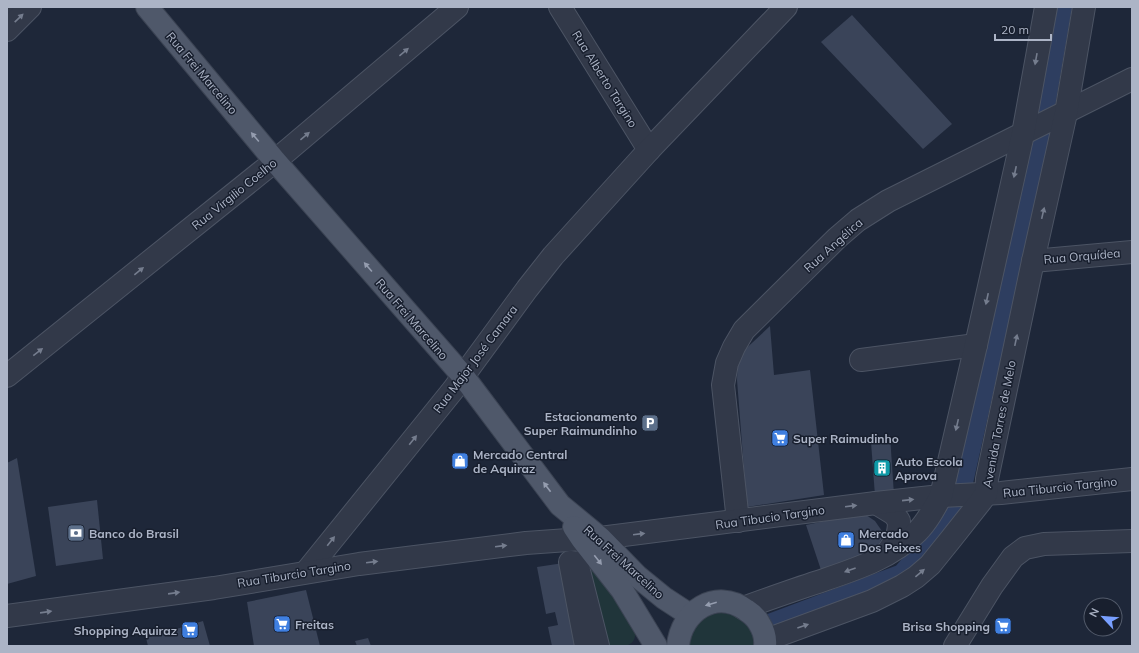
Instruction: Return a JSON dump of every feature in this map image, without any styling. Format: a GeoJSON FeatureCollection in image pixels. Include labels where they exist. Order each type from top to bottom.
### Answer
{"type":"FeatureCollection","features":[{"type":"Feature","properties":{"kind":"main road","name":"Rua Frei Marcelino"},"geometry":{"type":"LineString","coordinates":[[147,7],[275,161],[463,376],[560,505],[591,539],[664,598],[690,615]]}},
{"type":"Feature","properties":{"kind":"main road"},"geometry":{"type":"LineString","coordinates":[[591,539],[656,646]]}},
{"type":"Feature","properties":{"kind":"main road"},"geometry":{"type":"LineString","coordinates":[[678,646],[681,632],[690,615],[699,608],[713,602],[726,601],[736,604],[756,617],[764,632],[766,643]]}},
{"type":"Feature","properties":{"kind":"street"},"geometry":{"type":"LineString","coordinates":[[7,30],[30,7]]}},
{"type":"Feature","properties":{"kind":"street","name":"Rua Virgilio Coelho"},"geometry":{"type":"LineString","coordinates":[[7,376],[275,161],[457,7]]}},
{"type":"Feature","properties":{"kind":"street","name":"Rua Alberto Targino"},"geometry":{"type":"LineString","coordinates":[[560,7],[649,150]]}},
{"type":"Feature","properties":{"kind":"street","name":"Rua Major José Camara"},"geometry":{"type":"LineString","coordinates":[[306,572],[463,376],[553,256],[649,150],[786,7]]}},
{"type":"Feature","properties":{"kind":"street"},"geometry":{"type":"LineString","coordinates":[[1044,123],[1046,7]]}},
{"type":"Feature","properties":{"kind":"street"},"geometry":{"type":"LineString","coordinates":[[743,608],[853,570],[886,555],[901,546],[918,531],[931,514],[950,496],[976,345],[1044,123],[1084,7]]}},
{"type":"Feature","properties":{"kind":"street","name":"Rua Angélica"},"geometry":{"type":"LineString","coordinates":[[738,521],[724,385],[727,363],[744,330],[837,238],[858,220],[888,201],[1132,79]]}},
{"type":"Feature","properties":{"kind":"street","name":"Avenida Torres de Melo"},"geometry":{"type":"LineString","coordinates":[[766,643],[872,601],[916,577],[930,565],[952,539],[986,494],[987,479],[1033,261],[1044,123]]}},
{"type":"Feature","properties":{"kind":"street","name":"Rua Orquídea"},"geometry":{"type":"LineString","coordinates":[[1033,261],[1132,252]]}},
{"type":"Feature","properties":{"kind":"street"},"geometry":{"type":"LineString","coordinates":[[861,360],[976,345]]}},
{"type":"Feature","properties":{"kind":"street","name":"Rua Tiburcio Targino"},"geometry":{"type":"LineString","coordinates":[[950,496],[986,494],[1132,479]]}},
{"type":"Feature","properties":{"kind":"street","name":"Rua Tibucio Targino"},"geometry":{"type":"LineString","coordinates":[[591,539],[876,503],[950,496]]}},
{"type":"Feature","properties":{"kind":"street"},"geometry":{"type":"LineString","coordinates":[[876,503],[894,514],[899,521],[899,533],[896,541],[886,555]]}},
{"type":"Feature","properties":{"kind":"street","name":"Rua Tiburcio Targino"},"geometry":{"type":"LineString","coordinates":[[7,616],[214,588],[359,564],[518,544],[591,539]]}},
{"type":"Feature","properties":{"kind":"street"},"geometry":{"type":"LineString","coordinates":[[955,646],[992,586],[1013,557],[1025,548],[1044,544],[1132,541]]}},
{"type":"Feature","properties":{"kind":"street"},"geometry":{"type":"LineString","coordinates":[[586,646],[570,562],[577,562],[598,646]]}},
{"type":"Feature","properties":{"kind":"green space"},"geometry":{"type":"Polygon","coordinates":[[[588,563],[634,625],[635,634],[634,640],[631,644],[626,646],[599,646],[588,563]]]}},
{"type":"Feature","properties":{"kind":"green space"},"geometry":{"type":"Polygon","coordinates":[[[722,613],[730,614],[742,620],[750,628],[759,646],[688,646],[691,633],[703,619],[722,613]]]}},
{"type":"Feature","properties":{"kind":"building"},"geometry":{"type":"Polygon","coordinates":[[[852,15],[952,124],[923,149],[821,42],[852,15]]]}},
{"type":"Feature","properties":{"kind":"building","name":"Super Raimudinho"},"geometry":{"type":"Polygon","coordinates":[[[770,326],[774,375],[810,370],[824,495],[747,507],[737,380],[738,356],[770,326]]]}},
{"type":"Feature","properties":{"kind":"building","name":"Auto Escola Aprova"},"geometry":{"type":"Polygon","coordinates":[[[890,435],[894,495],[875,496],[871,442],[890,435]]]}},
{"type":"Feature","properties":{"kind":"building"},"geometry":{"type":"Polygon","coordinates":[[[17,458],[36,576],[7,584],[7,463],[17,458]]]}},
{"type":"Feature","properties":{"kind":"building","name":"Banco do Brasil"},"geometry":{"type":"Polygon","coordinates":[[[97,500],[103,559],[56,566],[48,507],[97,500]]]}},
{"type":"Feature","properties":{"kind":"building","name":"Mercado Dos Peixes"},"geometry":{"type":"Polygon","coordinates":[[[863,513],[875,521],[884,534],[878,546],[872,553],[821,570],[806,525],[863,513]]]}},
{"type":"Feature","properties":{"kind":"building"},"geometry":{"type":"Polygon","coordinates":[[[570,562],[586,646],[552,646],[548,627],[558,625],[555,612],[546,614],[537,567],[570,562]]]}},
{"type":"Feature","properties":{"kind":"building","name":"Freitas"},"geometry":{"type":"Polygon","coordinates":[[[306,590],[320,646],[254,646],[247,602],[306,590]]]}},
{"type":"Feature","properties":{"kind":"building","name":"Shopping Aquiraz"},"geometry":{"type":"Polygon","coordinates":[[[203,621],[210,646],[148,646],[146,638],[203,621]]]}},
{"type":"Feature","properties":{"kind":"building"},"geometry":{"type":"Polygon","coordinates":[[[368,638],[371,646],[357,646],[355,641],[368,638]]]}},
{"type":"Feature","properties":{"kind":"waterway"},"geometry":{"type":"LineString","coordinates":[[769,624],[902,574],[949,520],[960,496],[1039,141],[1062,7]]}},
{"type":"Feature","properties":{"kind":"place","name":"Estacionamento Super Raimundinho"},"geometry":{"type":"Point","coordinates":[650,423]}},
{"type":"Feature","properties":{"kind":"place","name":"Super Raimudinho"},"geometry":{"type":"Point","coordinates":[780,438]}},
{"type":"Feature","properties":{"kind":"place","name":"Mercado Central de Aquiraz"},"geometry":{"type":"Point","coordinates":[460,461]}},
{"type":"Feature","properties":{"kind":"place","name":"Auto Escola Aprova"},"geometry":{"type":"Point","coordinates":[882,468]}},
{"type":"Feature","properties":{"kind":"place","name":"Banco do Brasil"},"geometry":{"type":"Point","coordinates":[76,533]}},
{"type":"Feature","properties":{"kind":"place","name":"Mercado Dos Peixes"},"geometry":{"type":"Point","coordinates":[846,540]}},
{"type":"Feature","properties":{"kind":"place","name":"Freitas"},"geometry":{"type":"Point","coordinates":[282,624]}},
{"type":"Feature","properties":{"kind":"place","name":"Brisa Shopping"},"geometry":{"type":"Point","coordinates":[1003,626]}},
{"type":"Feature","properties":{"kind":"place","name":"Shopping Aquiraz"},"geometry":{"type":"Point","coordinates":[190,630]}}]}
